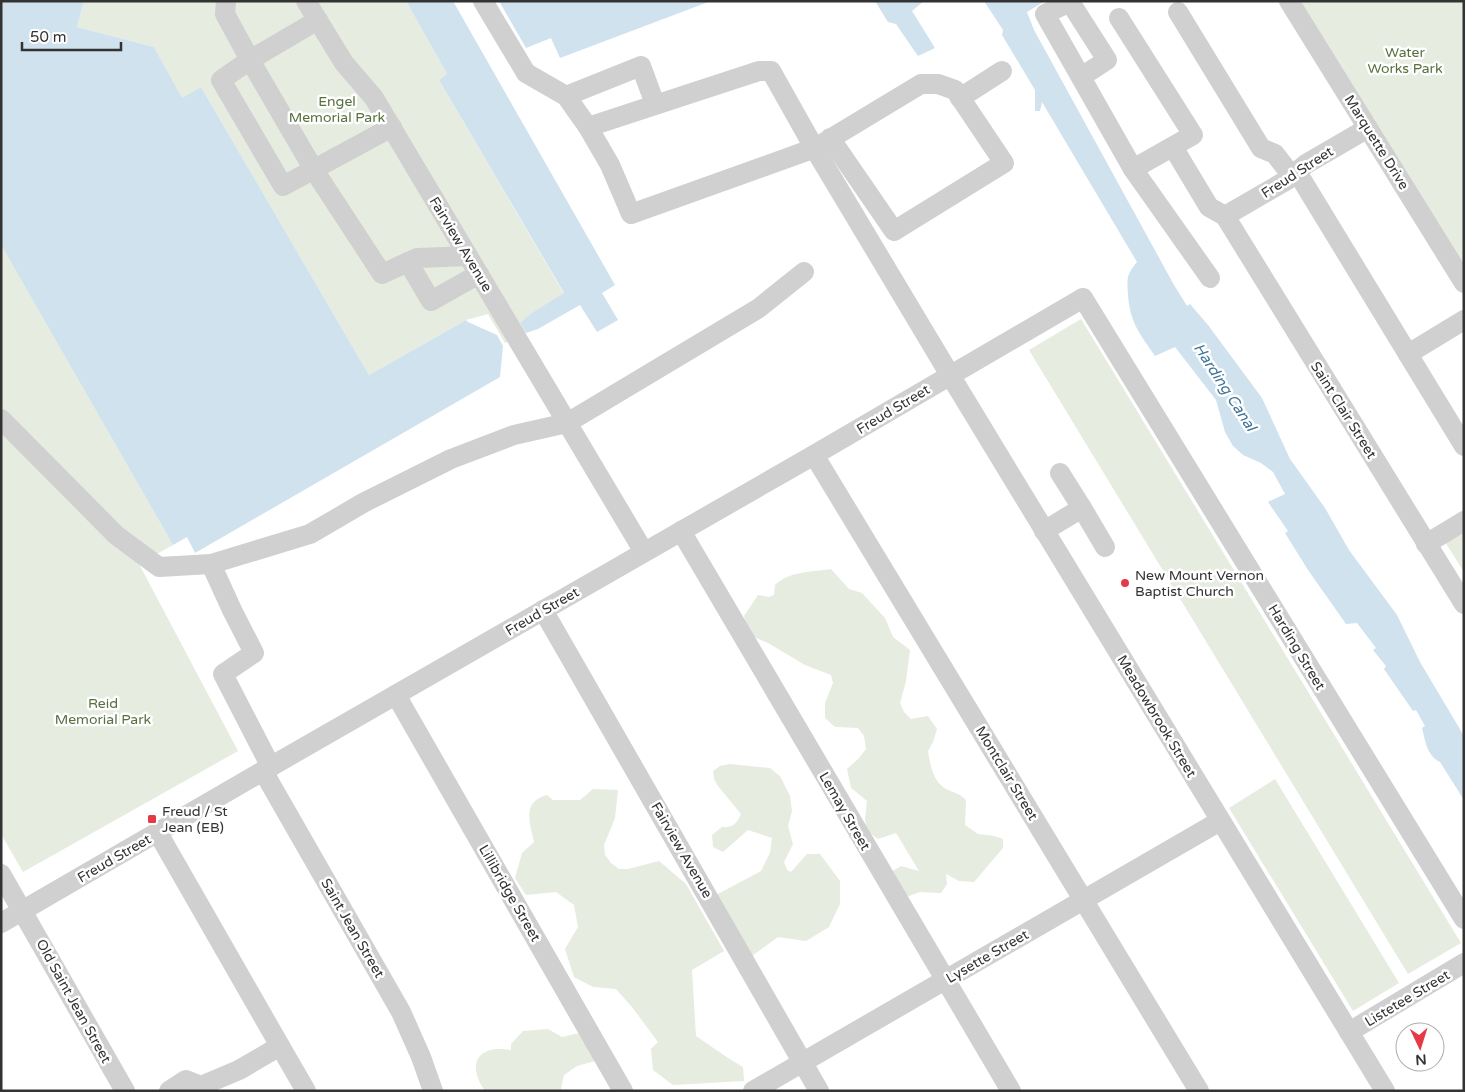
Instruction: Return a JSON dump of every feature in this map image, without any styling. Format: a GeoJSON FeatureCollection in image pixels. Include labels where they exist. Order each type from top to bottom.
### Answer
{"type":"FeatureCollection","features":[{"type":"Feature","properties":{"kind":"street"},"geometry":{"type":"LineString","coordinates":[[226,1],[225,14],[250,60],[314,170],[382,274],[417,258],[468,256]]}},
{"type":"Feature","properties":{"kind":"street","name":"Fairview Avenue"},"geometry":{"type":"LineString","coordinates":[[306,1],[344,63],[374,98],[392,127],[644,552]]}},
{"type":"Feature","properties":{"kind":"street"},"geometry":{"type":"LineString","coordinates":[[483,1],[526,73],[566,96],[588,127],[610,165],[631,214],[822,143],[921,84],[938,84],[955,90],[1004,163],[894,231],[822,143],[771,72],[759,71],[588,127]]}},
{"type":"Feature","properties":{"kind":"street","name":"Marquette Drive"},"geometry":{"type":"LineString","coordinates":[[1289,1],[1464,283]]}},
{"type":"Feature","properties":{"kind":"street"},"geometry":{"type":"LineString","coordinates":[[1178,12],[1261,148],[1275,154],[1294,174],[1464,446]]}},
{"type":"Feature","properties":{"kind":"street"},"geometry":{"type":"LineString","coordinates":[[1119,18],[1193,135],[1133,169]]}},
{"type":"Feature","properties":{"kind":"street"},"geometry":{"type":"LineString","coordinates":[[318,20],[250,60],[221,80],[283,186],[392,127]]}},
{"type":"Feature","properties":{"kind":"street"},"geometry":{"type":"LineString","coordinates":[[566,96],[642,66],[655,104]]}},
{"type":"Feature","properties":{"kind":"street"},"geometry":{"type":"LineString","coordinates":[[960,98],[1002,71]]}},
{"type":"Feature","properties":{"kind":"street"},"geometry":{"type":"LineString","coordinates":[[1081,77],[1133,169],[1210,278]]}},
{"type":"Feature","properties":{"kind":"street","name":"Freud Street"},"geometry":{"type":"LineString","coordinates":[[1225,216],[1294,174],[1306,164],[1368,128]]}},
{"type":"Feature","properties":{"kind":"street","name":"Meadowbrook Street"},"geometry":{"type":"LineString","coordinates":[[822,143],[929,340],[1385,1091]]}},
{"type":"Feature","properties":{"kind":"street"},"geometry":{"type":"LineString","coordinates":[[1173,146],[1209,207],[1225,216]]}},
{"type":"Feature","properties":{"kind":"street","name":"Saint Clair Street"},"geometry":{"type":"LineString","coordinates":[[1225,216],[1464,604]]}},
{"type":"Feature","properties":{"kind":"street"},"geometry":{"type":"LineString","coordinates":[[408,262],[431,301],[479,274]]}},
{"type":"Feature","properties":{"kind":"street"},"geometry":{"type":"LineString","coordinates":[[1,419],[116,535],[159,567],[211,564],[310,534],[363,504],[451,459],[514,435],[567,423],[759,308],[804,272]]}},
{"type":"Feature","properties":{"kind":"street","name":"Freud Street"},"geometry":{"type":"LineString","coordinates":[[1,923],[1083,298]]}},
{"type":"Feature","properties":{"kind":"street","name":"Harding Street"},"geometry":{"type":"LineString","coordinates":[[1083,298],[1464,919]]}},
{"type":"Feature","properties":{"kind":"street"},"geometry":{"type":"LineString","coordinates":[[1408,354],[1464,320]]}},
{"type":"Feature","properties":{"kind":"street","name":"Montclair Street"},"geometry":{"type":"LineString","coordinates":[[814,455],[1199,1091]]}},
{"type":"Feature","properties":{"kind":"street"},"geometry":{"type":"LineString","coordinates":[[1060,473],[1105,547]]}},
{"type":"Feature","properties":{"kind":"street"},"geometry":{"type":"LineString","coordinates":[[1044,531],[1082,508]]}},
{"type":"Feature","properties":{"kind":"street"},"geometry":{"type":"LineString","coordinates":[[1426,544],[1464,521]]}},
{"type":"Feature","properties":{"kind":"street","name":"Lemay Street"},"geometry":{"type":"LineString","coordinates":[[681,531],[1011,1091]]}},
{"type":"Feature","properties":{"kind":"street","name":"Saint Jean Street"},"geometry":{"type":"LineString","coordinates":[[211,564],[254,652],[223,674],[267,769],[401,1012],[421,1057],[433,1091]]}},
{"type":"Feature","properties":{"kind":"street","name":"Fairview Avenue"},"geometry":{"type":"LineString","coordinates":[[543,610],[819,1091]]}},
{"type":"Feature","properties":{"kind":"street","name":"Lillibridge Street"},"geometry":{"type":"LineString","coordinates":[[396,695],[623,1091]]}},
{"type":"Feature","properties":{"kind":"street","name":"Lysette Street"},"geometry":{"type":"LineString","coordinates":[[753,1091],[1220,821]]}},
{"type":"Feature","properties":{"kind":"street"},"geometry":{"type":"LineString","coordinates":[[158,833],[306,1091]]}},
{"type":"Feature","properties":{"kind":"street"},"geometry":{"type":"LineString","coordinates":[[1,874],[23,911]]}},
{"type":"Feature","properties":{"kind":"street","name":"Old Saint Jean Street"},"geometry":{"type":"LineString","coordinates":[[23,911],[125,1091]]}},
{"type":"Feature","properties":{"kind":"street","name":"Listetee Street"},"geometry":{"type":"LineString","coordinates":[[1349,1032],[1464,963]]}},
{"type":"Feature","properties":{"kind":"street"},"geometry":{"type":"LineString","coordinates":[[169,1091],[186,1080],[201,1086],[240,1070],[280,1046]]}},
{"type":"Feature","properties":{"kind":"green space","name":"Engel Memorial Park"},"geometry":{"type":"Polygon","coordinates":[[[84,1],[406,1],[447,74],[439,80],[564,294],[530,314],[520,323],[526,333],[505,343],[488,314],[466,320],[369,375],[201,87],[182,99],[154,47],[77,27],[84,1]]]}},
{"type":"Feature","properties":{"kind":"green space","name":"Water Works Park"},"geometry":{"type":"Polygon","coordinates":[[[1299,1],[1464,1],[1464,268],[1299,1]]]}},
{"type":"Feature","properties":{"kind":"green space","name":"Reid Memorial Park"},"geometry":{"type":"Polygon","coordinates":[[[1,245],[173,545],[139,564],[238,751],[23,872],[1,834],[1,245]]]}},
{"type":"Feature","properties":{"kind":"green space"},"geometry":{"type":"Polygon","coordinates":[[[1081,319],[1461,943],[1408,974],[1029,350],[1081,319]]]}},
{"type":"Feature","properties":{"kind":"green space"},"geometry":{"type":"Polygon","coordinates":[[[1464,530],[1464,572],[1445,542],[1464,530]]]}},
{"type":"Feature","properties":{"kind":"green space"},"geometry":{"type":"Polygon","coordinates":[[[831,569],[849,589],[862,593],[885,618],[893,637],[910,650],[906,681],[900,703],[904,712],[911,719],[928,716],[937,729],[928,751],[931,767],[935,777],[942,786],[959,794],[966,800],[965,825],[978,834],[1003,839],[1003,848],[974,882],[959,881],[946,874],[947,884],[941,893],[920,892],[906,897],[891,872],[901,866],[919,871],[896,833],[878,839],[867,831],[865,819],[867,801],[851,788],[847,769],[866,749],[864,736],[858,728],[835,727],[825,718],[825,703],[833,683],[831,675],[805,665],[754,637],[747,627],[744,616],[758,595],[769,597],[774,595],[775,585],[787,577],[831,569]]]}},
{"type":"Feature","properties":{"kind":"green space"},"geometry":{"type":"Polygon","coordinates":[[[730,764],[770,768],[780,776],[790,796],[792,811],[788,826],[793,844],[784,862],[787,870],[791,872],[807,854],[820,854],[840,881],[840,904],[829,927],[806,941],[778,937],[752,956],[716,895],[761,871],[770,853],[772,838],[748,830],[723,852],[713,847],[712,835],[722,827],[729,827],[734,824],[741,814],[714,779],[713,771],[720,766],[730,764]]]}},
{"type":"Feature","properties":{"kind":"green space"},"geometry":{"type":"Polygon","coordinates":[[[1275,779],[1399,983],[1353,1011],[1229,808],[1275,779]]]}},
{"type":"Feature","properties":{"kind":"green space"},"geometry":{"type":"Polygon","coordinates":[[[593,789],[618,790],[615,818],[604,845],[605,855],[611,863],[619,869],[628,869],[659,861],[686,884],[724,951],[692,970],[696,1036],[743,1067],[744,1081],[673,1085],[653,1070],[651,1049],[658,1042],[632,1007],[616,989],[593,987],[574,977],[565,949],[578,927],[574,905],[556,892],[526,895],[515,878],[522,853],[534,842],[529,814],[533,803],[547,795],[553,800],[580,800],[593,789]]]}},
{"type":"Feature","properties":{"kind":"green space"},"geometry":{"type":"Polygon","coordinates":[[[548,1029],[562,1037],[579,1033],[595,1061],[577,1066],[564,1075],[561,1089],[563,1091],[485,1091],[476,1072],[478,1058],[483,1053],[490,1050],[511,1050],[511,1044],[523,1031],[548,1029]]]}},
{"type":"Feature","properties":{"kind":"water"},"geometry":{"type":"Polygon","coordinates":[[[1,1],[84,1],[77,27],[154,47],[182,98],[201,87],[369,375],[466,320],[497,335],[503,346],[500,377],[195,553],[187,537],[173,545],[1,245],[1,1]]]}},
{"type":"Feature","properties":{"kind":"water"},"geometry":{"type":"Polygon","coordinates":[[[406,1],[453,1],[615,285],[602,293],[618,320],[597,332],[580,305],[538,329],[526,333],[520,323],[530,314],[564,293],[439,80],[447,74],[406,1]]]}},
{"type":"Feature","properties":{"kind":"water"},"geometry":{"type":"Polygon","coordinates":[[[499,1],[711,1],[560,58],[551,38],[526,48],[499,1]]]}},
{"type":"Feature","properties":{"kind":"water"},"geometry":{"type":"Polygon","coordinates":[[[875,1],[924,1],[912,11],[935,48],[918,56],[896,24],[888,22],[875,1]]]}},
{"type":"Feature","properties":{"kind":"water","name":"Harding Canal"},"geometry":{"type":"Polygon","coordinates":[[[984,1],[1045,1],[1027,12],[1034,30],[1174,285],[1187,306],[1190,304],[1208,325],[1262,398],[1290,459],[1325,508],[1349,550],[1397,615],[1420,662],[1464,736],[1464,800],[1440,762],[1429,752],[1422,728],[1425,726],[1416,710],[1413,711],[1384,669],[1386,666],[1373,650],[1376,648],[1357,623],[1346,624],[1285,533],[1288,531],[1268,502],[1285,494],[1273,472],[1261,463],[1243,455],[1233,446],[1225,432],[1216,400],[1175,347],[1155,356],[1140,334],[1133,321],[1128,290],[1129,274],[1137,262],[1042,102],[1040,111],[1035,111],[1035,90],[1002,35],[1003,30],[984,1]]]}},
{"type":"Feature","properties":{"kind":"place","name":"New Mount Vernon Baptist Church"},"geometry":{"type":"Point","coordinates":[1125,583]}},
{"type":"Feature","properties":{"kind":"place","name":"Freud / St Jean (EB)"},"geometry":{"type":"Point","coordinates":[152,819]}}]}
